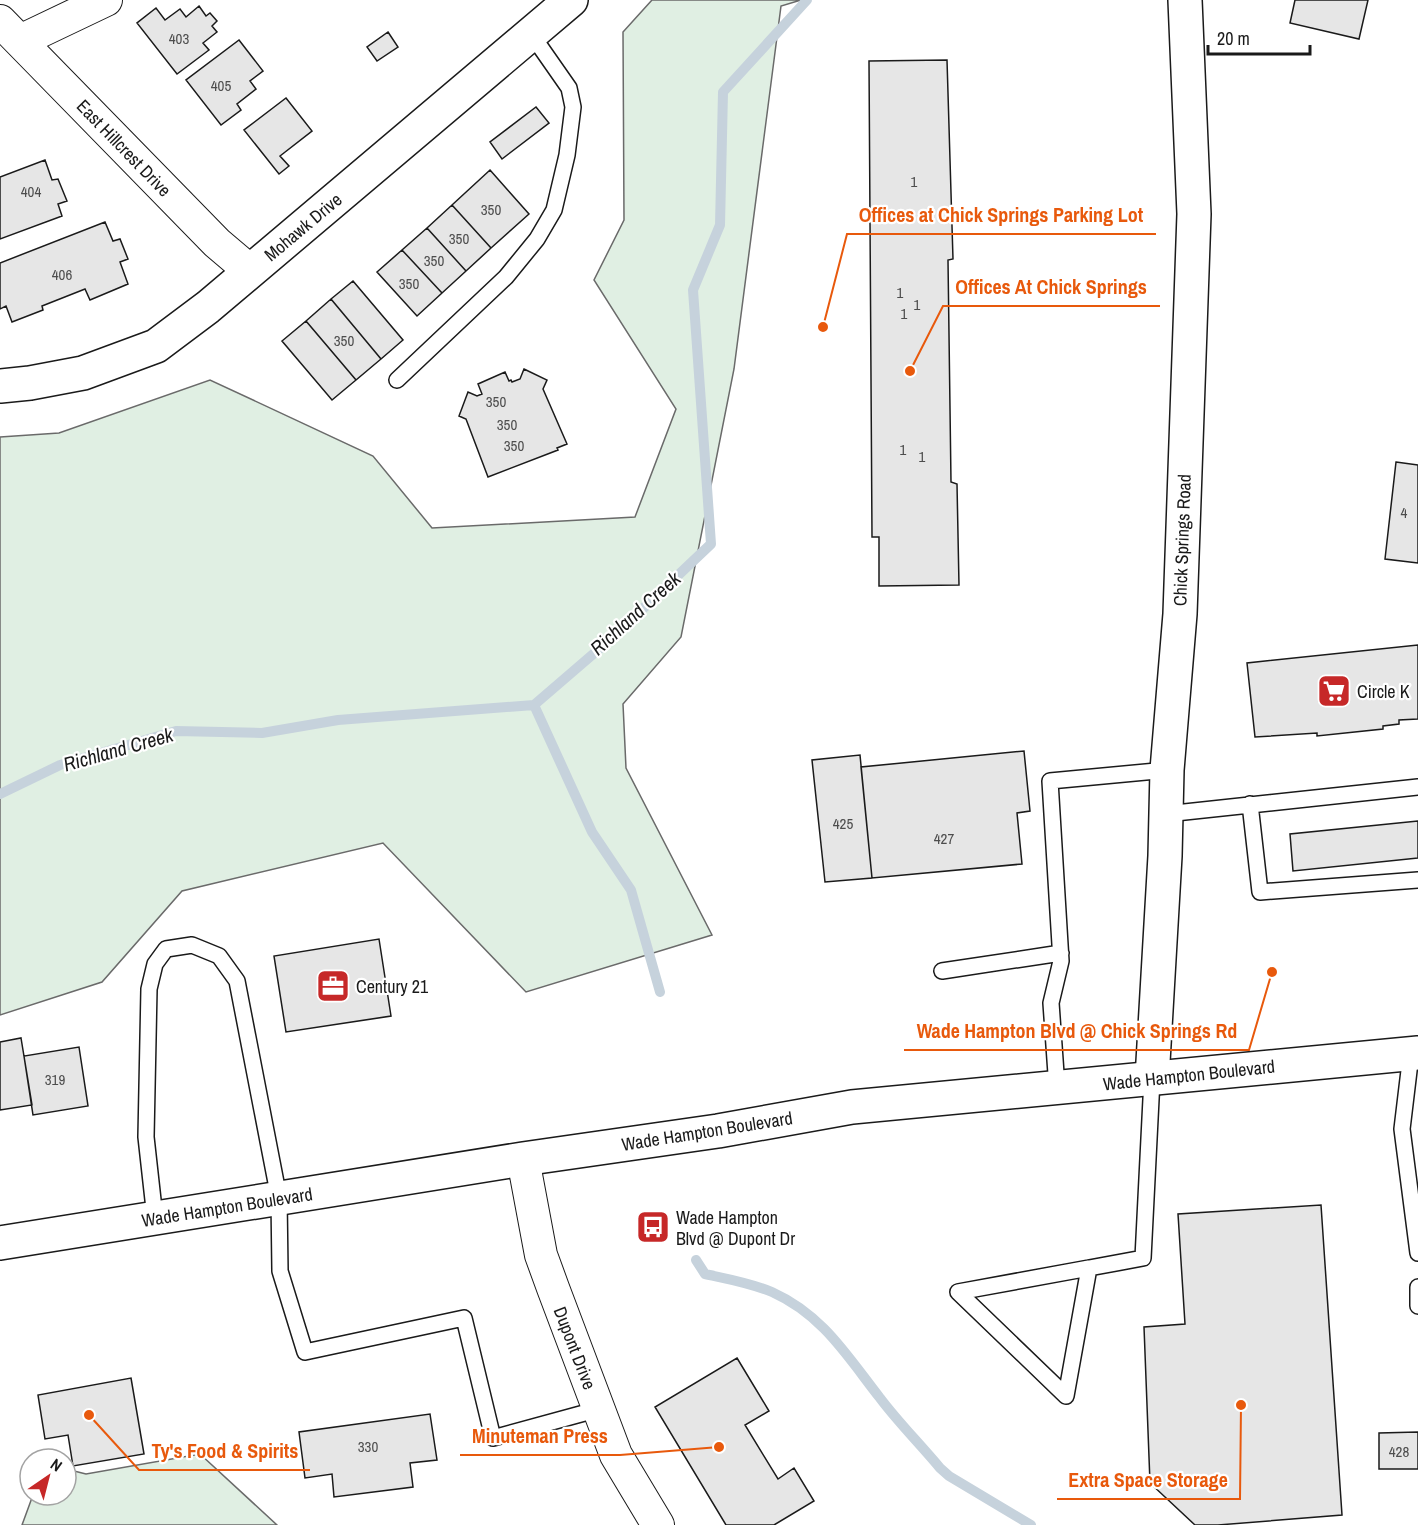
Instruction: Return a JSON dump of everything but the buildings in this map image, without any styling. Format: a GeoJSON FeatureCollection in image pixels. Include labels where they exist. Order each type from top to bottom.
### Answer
{"type":"FeatureCollection","features":[{"type":"Feature","properties":{"kind":"street"},"geometry":{"type":"LineString","coordinates":[[10,31],[106,0]]}},
{"type":"Feature","properties":{"kind":"street","name":"Mohawk Drive"},"geometry":{"type":"LineString","coordinates":[[0,387],[83,373],[156,346],[207,307],[572,0]]}},
{"type":"Feature","properties":{"kind":"street","name":"Chick Springs Road"},"geometry":{"type":"LineString","coordinates":[[1152,1079],[1165,856],[1167,770],[1180,614],[1194,214],[1185,0]]}},
{"type":"Feature","properties":{"kind":"street","name":"East Hillcrest Drive"},"geometry":{"type":"LineString","coordinates":[[10,31],[217,243],[250,271]]}},
{"type":"Feature","properties":{"kind":"street","name":"Wade Hampton Boulevard"},"geometry":{"type":"LineString","coordinates":[[0,1243],[718,1131],[852,1107],[1415,1053]]}},
{"type":"Feature","properties":{"kind":"street","name":"Dupont Drive"},"geometry":{"type":"LineString","coordinates":[[523,1160],[541,1255],[616,1455],[658,1525]]}},
{"type":"Feature","properties":{"kind":"lane"},"geometry":{"type":"LineString","coordinates":[[397,380],[506,277],[537,239],[554,210],[567,155],[573,106],[569,88],[532,35]]}},
{"type":"Feature","properties":{"kind":"lane"},"geometry":{"type":"LineString","coordinates":[[1057,1088],[1051,1003],[1062,961],[1050,781],[1167,770]]}},
{"type":"Feature","properties":{"kind":"lane"},"geometry":{"type":"LineString","coordinates":[[1166,813],[1418,787]]}},
{"type":"Feature","properties":{"kind":"lane"},"geometry":{"type":"LineString","coordinates":[[1250,804],[1260,892],[1418,880]]}},
{"type":"Feature","properties":{"kind":"lane"},"geometry":{"type":"LineString","coordinates":[[155,1218],[146,1137],[149,989],[155,964],[166,949],[192,945],[219,956],[237,981],[279,1198],[280,1271],[305,1352],[464,1318],[494,1438],[599,1409]]}},
{"type":"Feature","properties":{"kind":"lane"},"geometry":{"type":"LineString","coordinates":[[942,971],[1061,952]]}},
{"type":"Feature","properties":{"kind":"lane"},"geometry":{"type":"LineString","coordinates":[[1415,1053],[1402,1129],[1418,1253]]}},
{"type":"Feature","properties":{"kind":"lane"},"geometry":{"type":"LineString","coordinates":[[1089,1268],[1066,1396],[958,1292],[1143,1258],[1152,1079]]}},
{"type":"Feature","properties":{"kind":"lane"},"geometry":{"type":"LineString","coordinates":[[1418,1287],[1418,1306]]}},
{"type":"Feature","properties":{"kind":"green space"},"geometry":{"type":"Polygon","coordinates":[[[652,0],[801,0],[781,6],[734,369],[681,637],[623,704],[626,768],[712,935],[526,992],[383,843],[182,891],[102,982],[0,1015],[0,437],[59,433],[210,380],[373,456],[432,528],[635,517],[676,409],[594,280],[624,220],[623,32],[652,0]]]}},
{"type":"Feature","properties":{"kind":"green space"},"geometry":{"type":"Polygon","coordinates":[[[200,1454],[277,1525],[22,1525],[29,1507],[78,1507],[78,1472],[86,1474],[200,1454]]]}},
{"type":"Feature","properties":{"kind":"waterway","name":"Richland Creek"},"geometry":{"type":"LineString","coordinates":[[0,794],[60,765],[176,731],[262,733],[338,720],[534,705],[613,637],[711,544],[693,290],[720,225],[723,92],[807,0]]}},
{"type":"Feature","properties":{"kind":"waterway"},"geometry":{"type":"LineString","coordinates":[[534,705],[592,832],[631,890],[660,992]]}},
{"type":"Feature","properties":{"kind":"waterway"},"geometry":{"type":"LineString","coordinates":[[696,1260],[705,1274],[772,1292],[806,1312],[833,1338],[894,1416],[940,1468],[949,1476],[1031,1525]]}},
{"type":"Feature","properties":{"kind":"place","name":"Offices at Chick Springs Parking Lot"},"geometry":{"type":"Point","coordinates":[823,327]}},
{"type":"Feature","properties":{"kind":"place","name":"Offices At Chick Springs"},"geometry":{"type":"Point","coordinates":[910,371]}},
{"type":"Feature","properties":{"kind":"place","name":"Circle K"},"geometry":{"type":"Point","coordinates":[1334,691]}},
{"type":"Feature","properties":{"kind":"place","name":"Wade Hampton Blvd @ Chick Springs Rd"},"geometry":{"type":"Point","coordinates":[1272,972]}},
{"type":"Feature","properties":{"kind":"place","name":"Century 21"},"geometry":{"type":"Point","coordinates":[333,986]}},
{"type":"Feature","properties":{"kind":"place","name":"Wade Hampton Blvd @ Dupont Dr"},"geometry":{"type":"Point","coordinates":[653,1227]}},
{"type":"Feature","properties":{"kind":"place","name":"Extra Space Storage"},"geometry":{"type":"Point","coordinates":[1241,1405]}},
{"type":"Feature","properties":{"kind":"place","name":"Ty's Food & Spirits"},"geometry":{"type":"Point","coordinates":[89,1415]}},
{"type":"Feature","properties":{"kind":"place","name":"Minuteman Press"},"geometry":{"type":"Point","coordinates":[719,1447]}}]}
